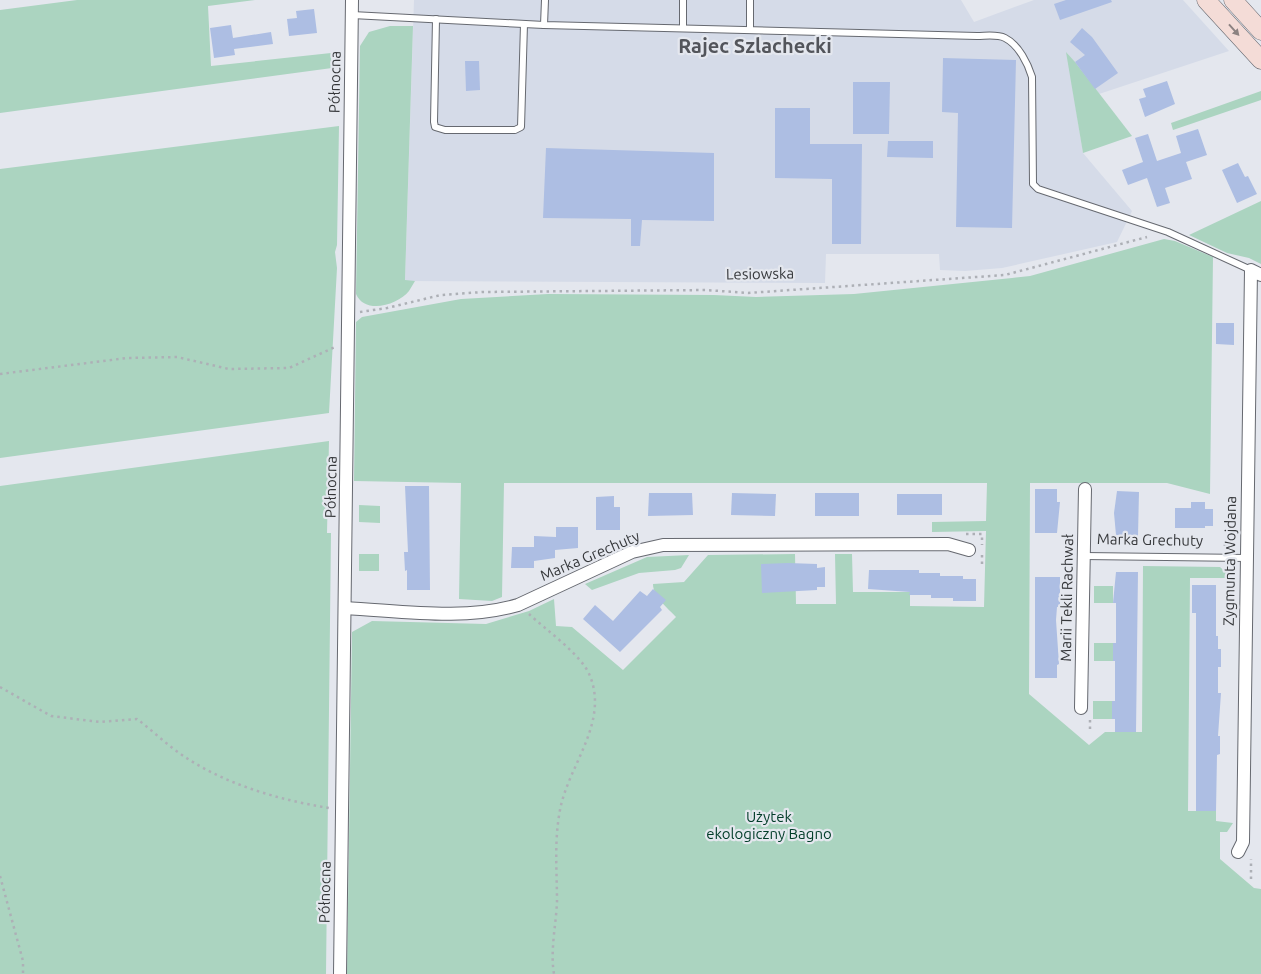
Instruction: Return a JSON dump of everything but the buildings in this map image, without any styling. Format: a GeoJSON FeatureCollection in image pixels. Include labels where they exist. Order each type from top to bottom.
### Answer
{"type":"FeatureCollection","features":[{"type":"Feature","properties":{"kind":"main road"},"geometry":{"type":"LineString","coordinates":[[1206,0],[1261,60]]}},
{"type":"Feature","properties":{"kind":"main road"},"geometry":{"type":"LineString","coordinates":[[1233,0],[1261,31]]}},
{"type":"Feature","properties":{"kind":"street","name":"Północna"},"geometry":{"type":"LineString","coordinates":[[340,974],[352,0]]}},
{"type":"Feature","properties":{"kind":"street","name":"Zygmunta Wojdana"},"geometry":{"type":"LineString","coordinates":[[1238,852],[1243,842],[1247,558],[1256,272]]}},
{"type":"Feature","properties":{"kind":"street","name":"Marii Tekli Rachwał"},"geometry":{"type":"LineString","coordinates":[[1084,489],[1086,709]]}},
{"type":"Feature","properties":{"kind":"street","name":"Marka Grechuty"},"geometry":{"type":"LineString","coordinates":[[345,608],[466,614],[487,613],[518,605],[632,552],[663,545],[948,544],[969,550]]}},
{"type":"Feature","properties":{"kind":"lane"},"geometry":{"type":"LineString","coordinates":[[544,26],[545,0]]}},
{"type":"Feature","properties":{"kind":"lane"},"geometry":{"type":"LineString","coordinates":[[683,28],[684,0]]}},
{"type":"Feature","properties":{"kind":"lane"},"geometry":{"type":"LineString","coordinates":[[750,0],[750,30]]}},
{"type":"Feature","properties":{"kind":"lane"},"geometry":{"type":"LineString","coordinates":[[352,15],[544,26],[683,28],[1005,38],[1014,45],[1027,64],[1032,77],[1033,184],[1038,189],[1168,232],[1256,272]]}},
{"type":"Feature","properties":{"kind":"lane"},"geometry":{"type":"LineString","coordinates":[[436,19],[434,122],[435,127],[445,130],[515,130],[521,127],[524,24]]}},
{"type":"Feature","properties":{"kind":"lane","name":"Marka Grechuty"},"geometry":{"type":"LineString","coordinates":[[1084,556],[1247,558]]}},
{"type":"Feature","properties":{"kind":"path","name":"Lesiowska"},"geometry":{"type":"LineString","coordinates":[[348,313],[379,310],[441,295],[483,292],[706,290],[748,293],[1005,275],[1168,232]]}},
{"type":"Feature","properties":{"kind":"path"},"geometry":{"type":"LineString","coordinates":[[0,374],[127,358],[178,357],[229,369],[289,368],[348,342]]}},
{"type":"Feature","properties":{"kind":"path"},"geometry":{"type":"LineString","coordinates":[[1221,546],[1230,543],[1236,533]]}},
{"type":"Feature","properties":{"kind":"path"},"geometry":{"type":"LineString","coordinates":[[518,605],[584,665],[594,688],[596,702],[594,720],[570,775],[557,826],[554,974]]}},
{"type":"Feature","properties":{"kind":"path"},"geometry":{"type":"LineString","coordinates":[[0,687],[51,716],[100,722],[137,719],[186,758],[231,780],[287,801],[342,810]]}},
{"type":"Feature","properties":{"kind":"path"},"geometry":{"type":"LineString","coordinates":[[1086,709],[1090,729]]}},
{"type":"Feature","properties":{"kind":"path"},"geometry":{"type":"LineString","coordinates":[[0,876],[24,961],[24,974]]}},
{"type":"Feature","properties":{"kind":"shaded area"},"geometry":{"type":"Polygon","coordinates":[[[414,0],[961,0],[974,22],[1034,0],[1183,0],[1229,51],[1099,94],[1067,53],[1083,153],[1132,211],[1117,242],[1002,268],[965,271],[940,270],[939,254],[826,254],[825,283],[405,281],[414,0]]]}},
{"type":"Feature","properties":{"kind":"green space"},"geometry":{"type":"Polygon","coordinates":[[[77,0],[255,0],[208,6],[211,66],[331,53],[332,68],[0,113],[0,10],[77,0]]]}},
{"type":"Feature","properties":{"kind":"green space"},"geometry":{"type":"Polygon","coordinates":[[[390,26],[413,26],[405,280],[415,281],[404,296],[390,304],[374,306],[360,300],[356,294],[360,46],[369,32],[390,26]]]}},
{"type":"Feature","properties":{"kind":"green space"},"geometry":{"type":"Polygon","coordinates":[[[1066,52],[1075,62],[1132,136],[1083,153],[1066,52]]]}},
{"type":"Feature","properties":{"kind":"green space"},"geometry":{"type":"Polygon","coordinates":[[[1261,91],[1261,100],[1173,130],[1171,123],[1261,91]]]}},
{"type":"Feature","properties":{"kind":"green space"},"geometry":{"type":"Polygon","coordinates":[[[339,126],[337,245],[335,252],[337,268],[329,413],[0,458],[0,169],[339,126]]]}},
{"type":"Feature","properties":{"kind":"green space"},"geometry":{"type":"Polygon","coordinates":[[[1261,201],[1261,264],[1249,258],[1227,253],[1189,235],[1261,201]]]}},
{"type":"Feature","properties":{"kind":"green space","name":"Użytek ekologiczny Bagno"},"geometry":{"type":"Polygon","coordinates":[[[1164,239],[1175,241],[1213,257],[1210,494],[1167,483],[1030,483],[1029,694],[1089,745],[1105,732],[1142,732],[1143,566],[1220,567],[1232,578],[1190,578],[1188,811],[1216,811],[1216,821],[1233,823],[1227,832],[1220,832],[1220,859],[1254,888],[1261,889],[1261,974],[347,974],[352,632],[372,621],[486,624],[529,611],[554,599],[556,626],[572,627],[623,670],[676,617],[658,598],[653,584],[684,582],[708,555],[795,554],[796,604],[836,604],[835,554],[852,554],[853,592],[910,592],[910,606],[984,607],[986,531],[932,532],[932,522],[986,521],[987,483],[504,483],[502,597],[492,601],[459,599],[461,483],[354,481],[356,322],[362,317],[461,299],[548,294],[756,297],[854,294],[1012,278],[1030,276],[1164,239]]]}},
{"type":"Feature","properties":{"kind":"green space"},"geometry":{"type":"Polygon","coordinates":[[[329,441],[327,533],[331,533],[326,974],[0,974],[0,486],[329,441]]]}},
{"type":"Feature","properties":{"kind":"green space"},"geometry":{"type":"Polygon","coordinates":[[[359,505],[380,506],[380,523],[359,522],[359,505]]]}},
{"type":"Feature","properties":{"kind":"green space"},"geometry":{"type":"Polygon","coordinates":[[[359,554],[379,554],[379,571],[359,571],[359,554]]]}},
{"type":"Feature","properties":{"kind":"green space"},"geometry":{"type":"Polygon","coordinates":[[[689,555],[681,568],[675,570],[639,573],[592,590],[585,584],[647,557],[689,555]]]}},
{"type":"Feature","properties":{"kind":"green space"},"geometry":{"type":"Polygon","coordinates":[[[1094,586],[1113,586],[1113,603],[1094,603],[1094,586]]]}},
{"type":"Feature","properties":{"kind":"green space"},"geometry":{"type":"Polygon","coordinates":[[[1094,643],[1113,643],[1113,661],[1094,661],[1094,643]]]}},
{"type":"Feature","properties":{"kind":"green space"},"geometry":{"type":"Polygon","coordinates":[[[1093,701],[1112,701],[1112,719],[1093,719],[1093,701]]]}},
{"type":"Feature","properties":{"kind":"district","name":"Rajec Szlachecki"},"geometry":{"type":"Point","coordinates":[755,46]}}]}
